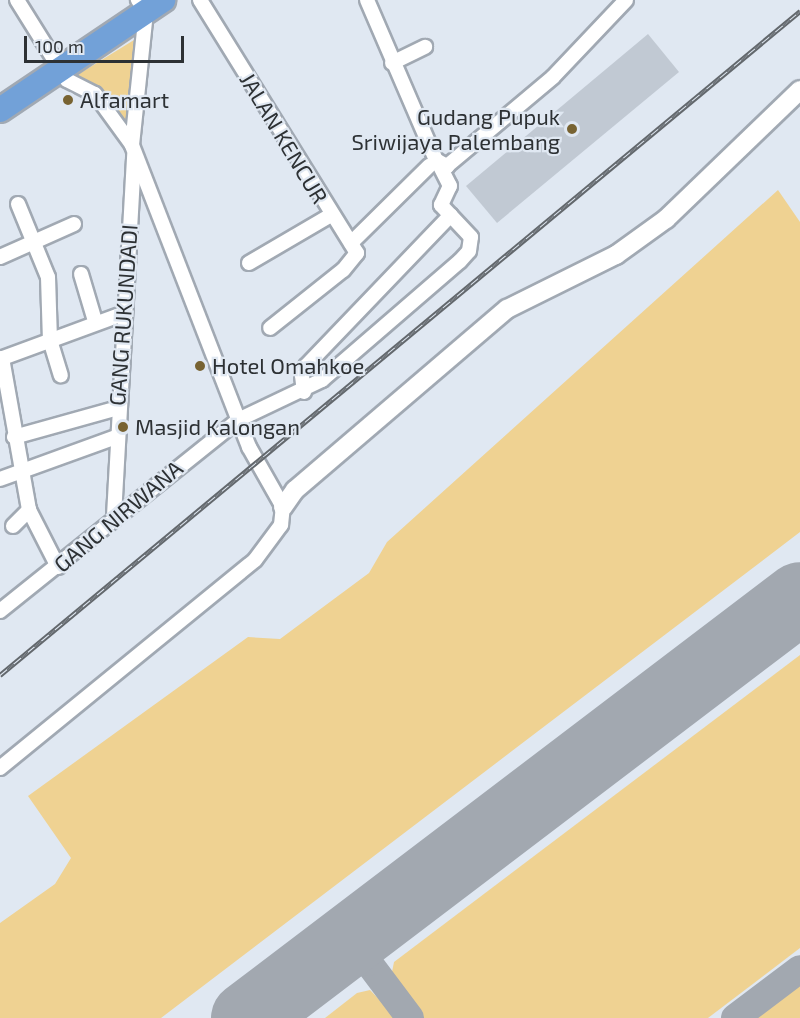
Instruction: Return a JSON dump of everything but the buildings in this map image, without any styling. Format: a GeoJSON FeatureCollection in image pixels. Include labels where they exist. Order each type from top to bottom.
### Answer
{"type":"FeatureCollection","features":[{"type":"Feature","properties":{"kind":"highway"},"geometry":{"type":"LineString","coordinates":[[0,110],[55,64],[146,3]]}},
{"type":"Feature","properties":{"kind":"highway"},"geometry":{"type":"LineString","coordinates":[[0,92],[55,64]]}},
{"type":"Feature","properties":{"kind":"street"},"geometry":{"type":"LineString","coordinates":[[17,0],[55,64],[110,109],[134,148],[238,420],[283,507]]}},
{"type":"Feature","properties":{"kind":"street","name":"JALAN KENCUR"},"geometry":{"type":"LineString","coordinates":[[200,0],[331,215],[351,243]]}},
{"type":"Feature","properties":{"kind":"street"},"geometry":{"type":"LineString","coordinates":[[304,392],[302,375],[306,366],[451,215],[440,202],[450,186],[438,166],[392,63],[367,0]]}},
{"type":"Feature","properties":{"kind":"street"},"geometry":{"type":"LineString","coordinates":[[270,328],[354,261],[357,253],[351,243],[438,166],[553,78],[624,1]]}},
{"type":"Feature","properties":{"kind":"street","name":"GANG RUKUNDADI"},"geometry":{"type":"LineString","coordinates":[[114,516],[122,314],[146,3]]}},
{"type":"Feature","properties":{"kind":"street"},"geometry":{"type":"LineString","coordinates":[[392,63],[425,46]]}},
{"type":"Feature","properties":{"kind":"street"},"geometry":{"type":"LineString","coordinates":[[0,768],[255,560],[277,535],[283,507],[295,490],[498,316],[526,297],[616,255],[666,219],[800,90]]}},
{"type":"Feature","properties":{"kind":"street"},"geometry":{"type":"LineString","coordinates":[[18,204],[50,284],[45,305],[50,340],[61,375]]}},
{"type":"Feature","properties":{"kind":"street"},"geometry":{"type":"LineString","coordinates":[[249,263],[331,215]]}},
{"type":"Feature","properties":{"kind":"street","name":"GANG NIRWANA"},"geometry":{"type":"LineString","coordinates":[[0,611],[58,567],[114,516],[238,420],[304,392],[464,256],[471,237],[451,215]]}},
{"type":"Feature","properties":{"kind":"street"},"geometry":{"type":"LineString","coordinates":[[0,257],[74,224]]}},
{"type":"Feature","properties":{"kind":"street"},"geometry":{"type":"LineString","coordinates":[[81,274],[95,321]]}},
{"type":"Feature","properties":{"kind":"street"},"geometry":{"type":"LineString","coordinates":[[58,567],[29,510],[1,358],[95,321],[122,314]]}},
{"type":"Feature","properties":{"kind":"street"},"geometry":{"type":"LineString","coordinates":[[14,437],[118,408]]}},
{"type":"Feature","properties":{"kind":"street"},"geometry":{"type":"LineString","coordinates":[[0,479],[116,437]]}},
{"type":"Feature","properties":{"kind":"street"},"geometry":{"type":"LineString","coordinates":[[13,526],[29,510]]}},
{"type":"Feature","properties":{"kind":"shaded area"},"geometry":{"type":"Polygon","coordinates":[[[134,40],[129,126],[108,100],[74,77],[134,40]]]}},
{"type":"Feature","properties":{"kind":"shaded area"},"geometry":{"type":"Polygon","coordinates":[[[778,190],[800,222],[800,532],[161,1018],[0,1018],[0,923],[55,884],[71,858],[28,796],[248,637],[280,639],[369,573],[387,542],[778,190]]]}},
{"type":"Feature","properties":{"kind":"shaded area"},"geometry":{"type":"Polygon","coordinates":[[[800,655],[800,948],[708,1018],[421,1018],[391,977],[394,962],[800,655]]]}},
{"type":"Feature","properties":{"kind":"shaded area"},"geometry":{"type":"Polygon","coordinates":[[[800,980],[800,1018],[750,1018],[800,980]]]}},
{"type":"Feature","properties":{"kind":"shaded area"},"geometry":{"type":"Polygon","coordinates":[[[370,990],[397,1018],[325,1018],[357,993],[370,990]]]}},
{"type":"Feature","properties":{"kind":"taxiway"},"geometry":{"type":"LineString","coordinates":[[369,926],[364,948],[368,962],[410,1018]]}},
{"type":"Feature","properties":{"kind":"taxiway"},"geometry":{"type":"LineString","coordinates":[[329,956],[356,955],[368,962]]}},
{"type":"Feature","properties":{"kind":"taxiway"},"geometry":{"type":"LineString","coordinates":[[735,1018],[800,969]]}},
{"type":"Feature","properties":{"kind":"runway"},"geometry":{"type":"LineString","coordinates":[[247,1018],[800,598]]}},
{"type":"Feature","properties":{"kind":"railway"},"geometry":{"type":"LineString","coordinates":[[0,675],[800,11]]}},
{"type":"Feature","properties":{"kind":"place","name":"Alfamart"},"geometry":{"type":"Point","coordinates":[68,100]}},
{"type":"Feature","properties":{"kind":"place","name":"Gudang Pupuk Sriwijaya Palembang"},"geometry":{"type":"Point","coordinates":[572,129]}},
{"type":"Feature","properties":{"kind":"place","name":"Hotel Omahkoe"},"geometry":{"type":"Point","coordinates":[200,366]}},
{"type":"Feature","properties":{"kind":"place","name":"Masjid Kalongan"},"geometry":{"type":"Point","coordinates":[123,427]}}]}
